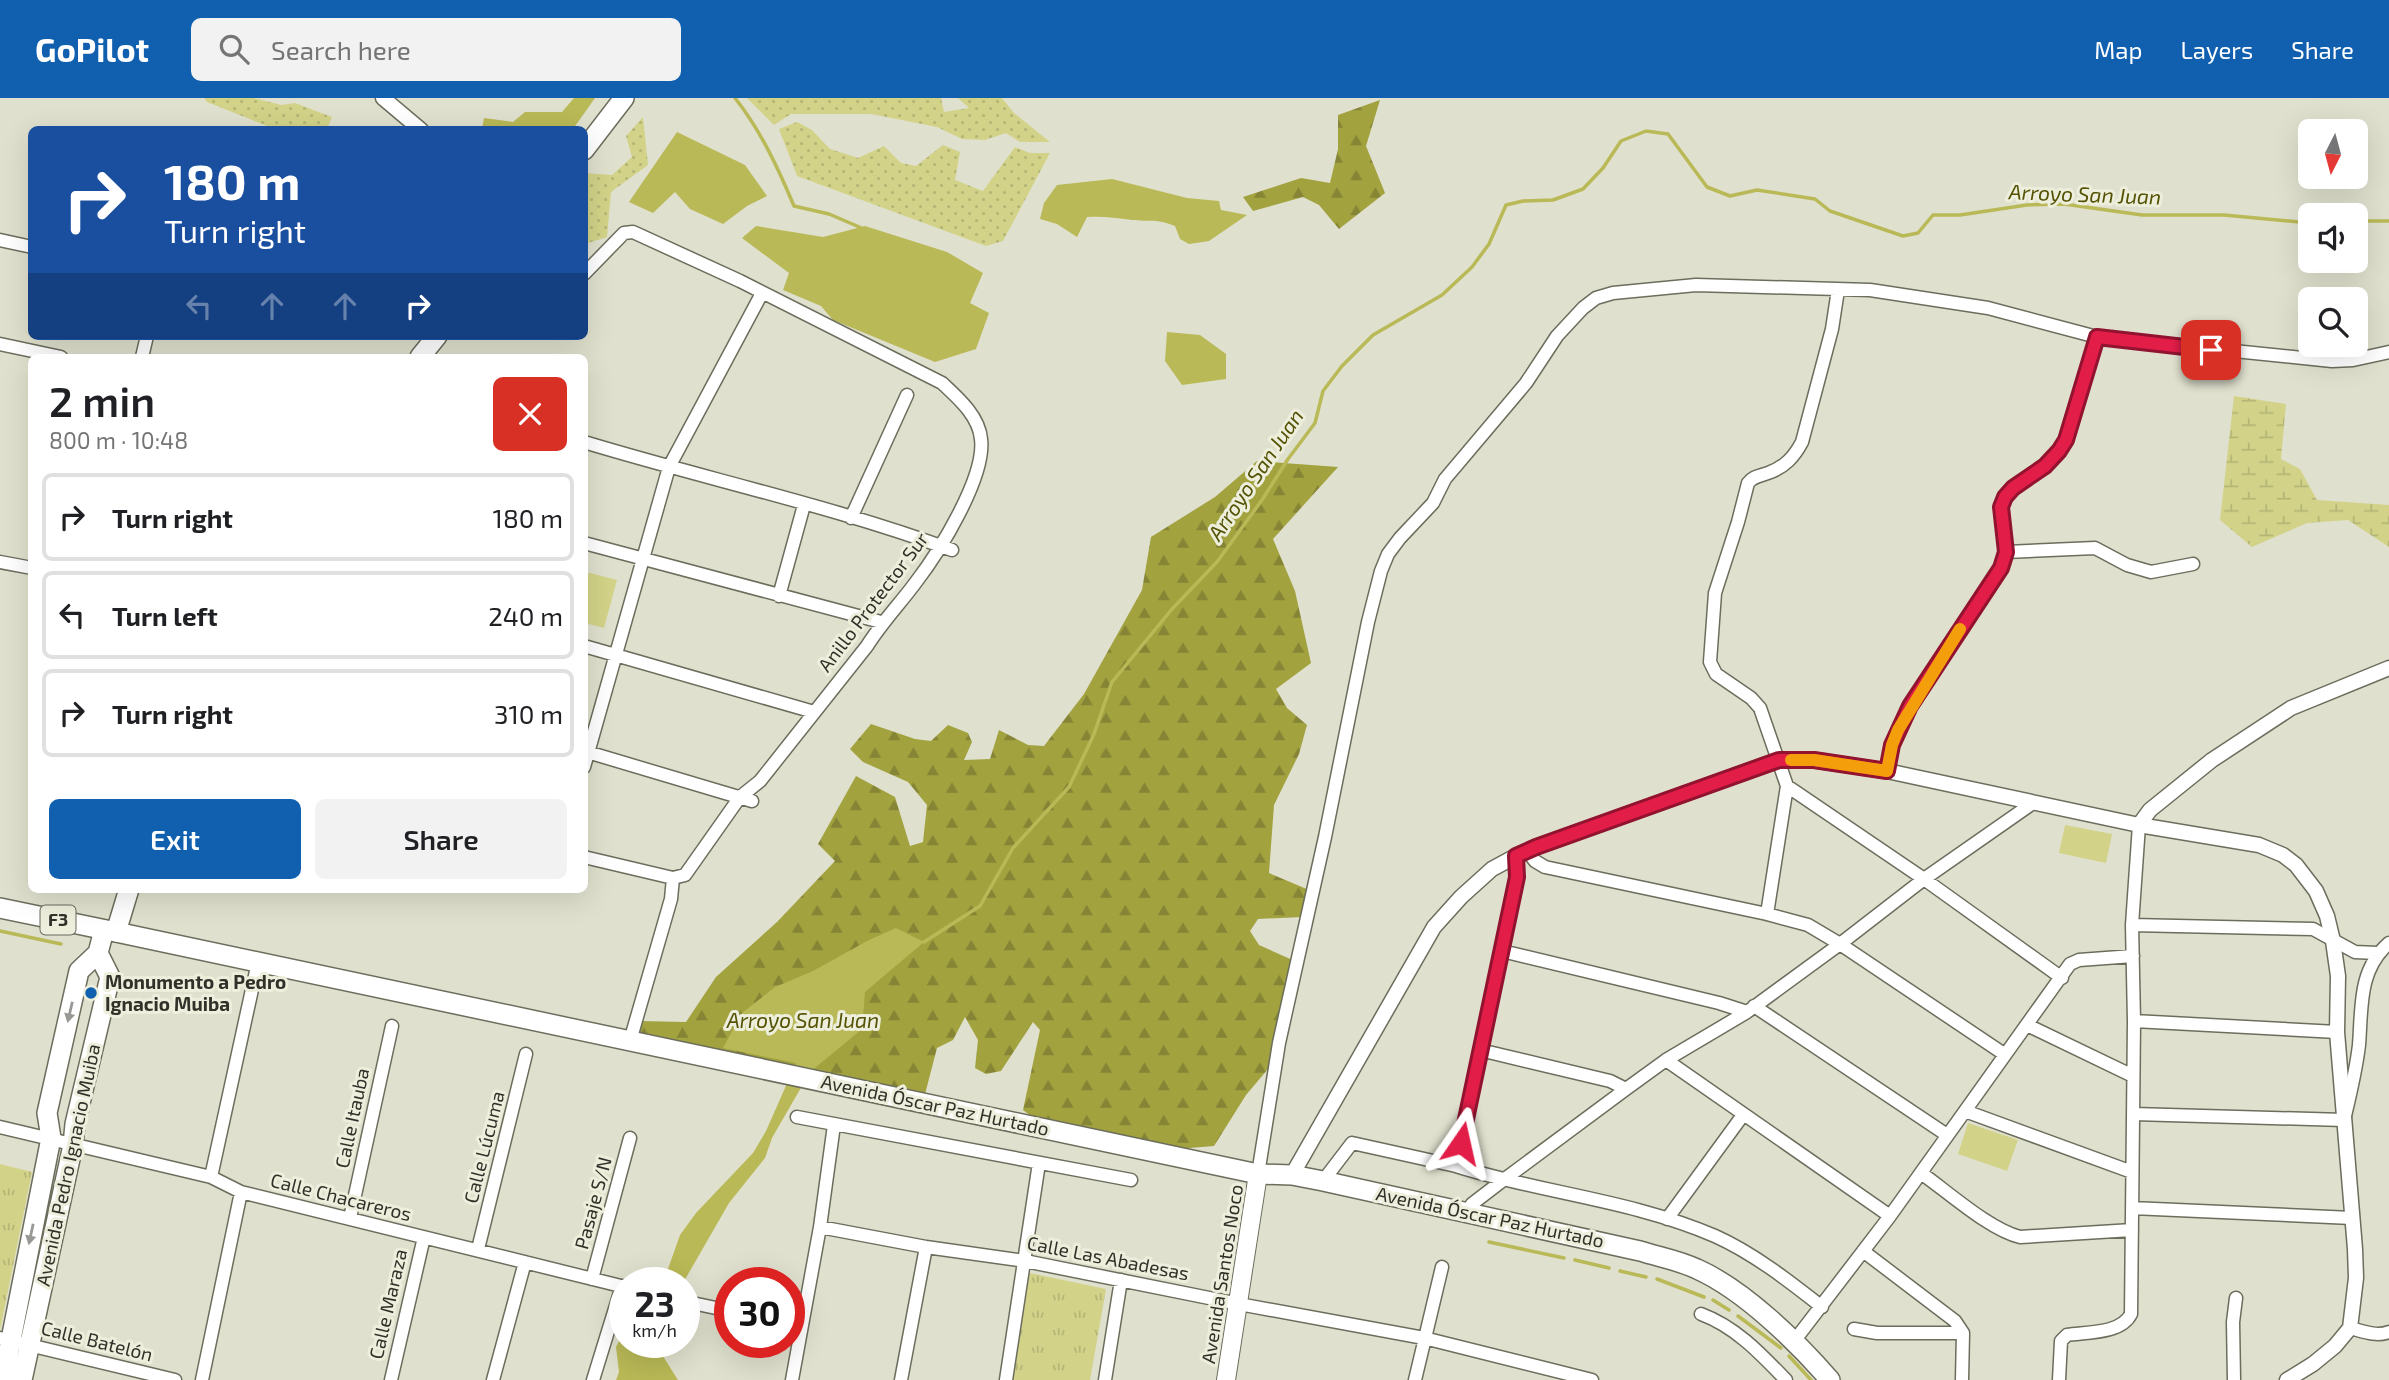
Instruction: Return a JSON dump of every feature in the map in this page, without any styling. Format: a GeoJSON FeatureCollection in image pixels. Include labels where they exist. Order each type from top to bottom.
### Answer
{"type":"FeatureCollection","features":[{"type":"Feature","properties":{"kind":"main road"},"geometry":{"type":"LineString","coordinates":[[588,145],[624,98]]}},
{"type":"Feature","properties":{"kind":"main road"},"geometry":{"type":"LineString","coordinates":[[422,354],[434,340]]}},
{"type":"Feature","properties":{"kind":"main road","name":"Avenida Pedro Ignacio Muiba"},"geometry":{"type":"LineString","coordinates":[[3,1380],[5,1339],[51,1138],[47,1113],[79,971],[98,953],[127,893]]}},
{"type":"Feature","properties":{"kind":"main road","name":"Avenida Óscar Paz Hurtado"},"geometry":{"type":"LineString","coordinates":[[0,908],[1258,1174],[1292,1175],[1470,1208],[1677,1261],[1719,1281],[1795,1340],[1830,1380]]}},
{"type":"Feature","properties":{"kind":"main road","name":"Avenida Pedro Ignacio Muiba"},"geometry":{"type":"LineString","coordinates":[[22,1380],[78,1111],[110,977],[98,953]]}},
{"type":"Feature","properties":{"kind":"main road","name":"Avenida Santos Noco"},"geometry":{"type":"LineString","coordinates":[[1226,1380],[1258,1174]]}},
{"type":"Feature","properties":{"kind":"street"},"geometry":{"type":"LineString","coordinates":[[383,98],[416,126]]}},
{"type":"Feature","properties":{"kind":"street","name":"Anillo Protector Sur"},"geometry":{"type":"LineString","coordinates":[[588,270],[624,233],[633,232],[942,383],[968,408],[982,437],[976,479],[946,548],[881,622],[867,646],[685,875],[673,878]]}},
{"type":"Feature","properties":{"kind":"street"},"geometry":{"type":"LineString","coordinates":[[0,240],[28,246]]}},
{"type":"Feature","properties":{"kind":"street"},"geometry":{"type":"LineString","coordinates":[[1258,1174],[1279,1044],[1381,571],[1388,554],[1433,503],[1445,479],[1526,383],[1557,336],[1596,298],[1613,293],[1696,285],[1870,290],[1988,307],[2097,337],[2313,360],[2353,360],[2389,352]]}},
{"type":"Feature","properties":{"kind":"street"},"geometry":{"type":"LineString","coordinates":[[1766,914],[1787,786],[1760,708],[1751,698],[1716,674],[1710,662],[1715,593],[1748,483],[1751,478],[1783,466],[1795,455],[1802,442],[1832,329],[1838,290]]}},
{"type":"Feature","properties":{"kind":"street"},"geometry":{"type":"LineString","coordinates":[[588,745],[645,559],[669,467],[762,293]]}},
{"type":"Feature","properties":{"kind":"street"},"geometry":{"type":"LineString","coordinates":[[1887,771],[1898,730],[1944,653],[2001,568],[2006,552],[2001,507],[2005,497],[2013,488],[2045,466],[2066,440],[2097,337]]}},
{"type":"Feature","properties":{"kind":"street"},"geometry":{"type":"LineString","coordinates":[[0,345],[46,354]]}},
{"type":"Feature","properties":{"kind":"street"},"geometry":{"type":"LineString","coordinates":[[851,517],[906,395]]}},
{"type":"Feature","properties":{"kind":"street"},"geometry":{"type":"LineString","coordinates":[[588,443],[851,517],[946,548]]}},
{"type":"Feature","properties":{"kind":"street"},"geometry":{"type":"LineString","coordinates":[[779,596],[804,505]]}},
{"type":"Feature","properties":{"kind":"street"},"geometry":{"type":"LineString","coordinates":[[588,544],[881,622]]}},
{"type":"Feature","properties":{"kind":"street"},"geometry":{"type":"LineString","coordinates":[[2006,552],[2095,548],[2127,565],[2151,572],[2193,564]]}},
{"type":"Feature","properties":{"kind":"street"},"geometry":{"type":"LineString","coordinates":[[0,562],[28,567]]}},
{"type":"Feature","properties":{"kind":"street"},"geometry":{"type":"LineString","coordinates":[[588,647],[814,712]]}},
{"type":"Feature","properties":{"kind":"street"},"geometry":{"type":"LineString","coordinates":[[2059,1380],[2061,1341],[2067,1335],[2116,1328],[2127,1322],[2131,1314],[2134,1114],[2132,925],[2139,825],[2150,810],[2212,760],[2291,708],[2389,668]]}},
{"type":"Feature","properties":{"kind":"street"},"geometry":{"type":"LineString","coordinates":[[588,753],[746,799]]}},
{"type":"Feature","properties":{"kind":"street"},"geometry":{"type":"LineString","coordinates":[[1292,1175],[1434,927],[1461,897],[1492,869],[1521,854],[1779,760],[1814,760],[1887,771],[2139,825],[2259,845],[2283,855],[2297,865],[2316,891],[2327,916],[2333,941],[2338,976],[2337,1032],[2356,1278],[2350,1328],[2335,1346],[2287,1380]]}},
{"type":"Feature","properties":{"kind":"street"},"geometry":{"type":"LineString","coordinates":[[1787,786],[1924,879],[2062,978]]}},
{"type":"Feature","properties":{"kind":"street"},"geometry":{"type":"LineString","coordinates":[[1470,1208],[1666,1060],[1750,1009],[1924,879],[2033,803]]}},
{"type":"Feature","properties":{"kind":"street"},"geometry":{"type":"LineString","coordinates":[[1521,854],[1545,867],[1808,925],[2004,1054]]}},
{"type":"Feature","properties":{"kind":"street"},"geometry":{"type":"LineString","coordinates":[[1456,1166],[1521,854]]}},
{"type":"Feature","properties":{"kind":"street"},"geometry":{"type":"LineString","coordinates":[[588,858],[673,878],[671,899],[630,1041]]}},
{"type":"Feature","properties":{"kind":"street"},"geometry":{"type":"LineString","coordinates":[[2132,925],[2313,929],[2355,952],[2377,953]]}},
{"type":"Feature","properties":{"kind":"street"},"geometry":{"type":"LineString","coordinates":[[2344,1121],[2353,1084],[2365,983],[2377,953],[2389,943]]}},
{"type":"Feature","properties":{"kind":"street"},"geometry":{"type":"LineString","coordinates":[[1502,951],[1750,1009],[1947,1135]]}},
{"type":"Feature","properties":{"kind":"street"},"geometry":{"type":"LineString","coordinates":[[1795,1340],[1922,1173],[2070,964],[2079,960],[2133,956]]}},
{"type":"Feature","properties":{"kind":"street"},"geometry":{"type":"LineString","coordinates":[[211,1177],[258,962]]}},
{"type":"Feature","properties":{"kind":"street"},"geometry":{"type":"LineString","coordinates":[[2134,1021],[2337,1032]]}},
{"type":"Feature","properties":{"kind":"street"},"geometry":{"type":"LineString","coordinates":[[2027,1025],[2133,1076]]}},
{"type":"Feature","properties":{"kind":"street","name":"Calle Itauba"},"geometry":{"type":"LineString","coordinates":[[349,1218],[392,1026]]}},
{"type":"Feature","properties":{"kind":"street"},"geometry":{"type":"LineString","coordinates":[[1480,1050],[1610,1081],[1626,1089]]}},
{"type":"Feature","properties":{"kind":"street","name":"Calle Lúcuma"},"geometry":{"type":"LineString","coordinates":[[478,1249],[526,1054]]}},
{"type":"Feature","properties":{"kind":"street"},"geometry":{"type":"LineString","coordinates":[[1666,1060],[1890,1216]]}},
{"type":"Feature","properties":{"kind":"street"},"geometry":{"type":"LineString","coordinates":[[1965,1111],[2132,1172]]}},
{"type":"Feature","properties":{"kind":"street"},"geometry":{"type":"LineString","coordinates":[[2134,1114],[2344,1121]]}},
{"type":"Feature","properties":{"kind":"street"},"geometry":{"type":"LineString","coordinates":[[1667,1219],[1743,1115]]}},
{"type":"Feature","properties":{"kind":"street"},"geometry":{"type":"LineString","coordinates":[[797,1117],[1131,1180]]}},
{"type":"Feature","properties":{"kind":"street"},"geometry":{"type":"LineString","coordinates":[[805,1286],[820,1227],[834,1125]]}},
{"type":"Feature","properties":{"kind":"street","name":"Calle Chacareros"},"geometry":{"type":"LineString","coordinates":[[0,1127],[211,1177],[241,1192],[609,1283]]}},
{"type":"Feature","properties":{"kind":"street","name":"Pasaje S/N"},"geometry":{"type":"LineString","coordinates":[[592,1279],[630,1138]]}},
{"type":"Feature","properties":{"kind":"street"},"geometry":{"type":"LineString","coordinates":[[1323,1181],[1352,1143],[1456,1166],[1501,1182],[1617,1204],[1716,1237],[1750,1255],[1822,1307]]}},
{"type":"Feature","properties":{"kind":"street"},"geometry":{"type":"LineString","coordinates":[[1006,1380],[1039,1163]]}},
{"type":"Feature","properties":{"kind":"street"},"geometry":{"type":"LineString","coordinates":[[1922,1173],[2013,1236],[2132,1230]]}},
{"type":"Feature","properties":{"kind":"street"},"geometry":{"type":"LineString","coordinates":[[202,1380],[241,1192]]}},
{"type":"Feature","properties":{"kind":"street"},"geometry":{"type":"LineString","coordinates":[[2132,1208],[2352,1219]]}},
{"type":"Feature","properties":{"kind":"street","name":"Calle Las Abadesas"},"geometry":{"type":"LineString","coordinates":[[820,1227],[926,1247],[1025,1261],[1424,1338],[1590,1380]]}},
{"type":"Feature","properties":{"kind":"street","name":"Calle Maraza"},"geometry":{"type":"LineString","coordinates":[[391,1380],[424,1237]]}},
{"type":"Feature","properties":{"kind":"street"},"geometry":{"type":"LineString","coordinates":[[901,1380],[926,1247]]}},
{"type":"Feature","properties":{"kind":"street"},"geometry":{"type":"LineString","coordinates":[[1863,1251],[1955,1321],[1963,1333],[1962,1380]]}},
{"type":"Feature","properties":{"kind":"street"},"geometry":{"type":"LineString","coordinates":[[493,1380],[524,1262]]}},
{"type":"Feature","properties":{"kind":"street"},"geometry":{"type":"LineString","coordinates":[[1415,1380],[1442,1267]]}},
{"type":"Feature","properties":{"kind":"street"},"geometry":{"type":"LineString","coordinates":[[1105,1380],[1121,1280]]}},
{"type":"Feature","properties":{"kind":"street"},"geometry":{"type":"LineString","coordinates":[[2234,1380],[2233,1322],[2236,1298]]}},
{"type":"Feature","properties":{"kind":"street"},"geometry":{"type":"LineString","coordinates":[[1701,1314],[1737,1332],[1786,1380]]}},
{"type":"Feature","properties":{"kind":"street"},"geometry":{"type":"LineString","coordinates":[[2350,1328],[2370,1333],[2389,1332]]}},
{"type":"Feature","properties":{"kind":"street"},"geometry":{"type":"LineString","coordinates":[[1854,1329],[1877,1333],[1963,1333]]}},
{"type":"Feature","properties":{"kind":"street"},"geometry":{"type":"LineString","coordinates":[[593,1380],[609,1330]]}},
{"type":"Feature","properties":{"kind":"street","name":"Calle Batelón"},"geometry":{"type":"LineString","coordinates":[[5,1339],[175,1380]]}},
{"type":"Feature","properties":{"kind":"street"},"geometry":{"type":"LineString","coordinates":[[792,1380],[793,1358]]}},
{"type":"Feature","properties":{"kind":"green space"},"geometry":{"type":"Polygon","coordinates":[[[204,98],[254,98],[281,105],[295,103],[332,117],[328,126],[267,126],[207,102],[204,98]]]}},
{"type":"Feature","properties":{"kind":"green space"},"geometry":{"type":"Polygon","coordinates":[[[747,98],[941,98],[944,112],[969,108],[958,98],[1002,98],[1014,113],[1050,142],[1020,142],[1006,133],[985,140],[962,139],[937,127],[871,114],[791,114],[774,125],[747,98]]]}},
{"type":"Feature","properties":{"kind":"green space"},"geometry":{"type":"Polygon","coordinates":[[[1380,100],[1366,146],[1385,193],[1339,229],[1319,205],[1303,197],[1253,211],[1243,197],[1301,178],[1330,183],[1338,149],[1338,115],[1380,100]]]}},
{"type":"Feature","properties":{"kind":"green space"},"geometry":{"type":"Polygon","coordinates":[[[643,117],[648,165],[611,192],[607,237],[588,243],[588,173],[612,175],[632,157],[626,136],[643,117]]]}},
{"type":"Feature","properties":{"kind":"green space"},"geometry":{"type":"Polygon","coordinates":[[[797,122],[812,130],[830,149],[858,158],[884,146],[901,163],[916,166],[943,145],[960,152],[955,180],[983,191],[1015,147],[1030,153],[1050,153],[1003,241],[986,246],[797,176],[779,129],[797,122]]]}},
{"type":"Feature","properties":{"kind":"green space"},"geometry":{"type":"Polygon","coordinates":[[[2234,396],[2286,404],[2281,459],[2300,469],[2317,500],[2389,505],[2389,547],[2348,520],[2307,523],[2252,547],[2220,520],[2234,396]]]}},
{"type":"Feature","properties":{"kind":"green space"},"geometry":{"type":"Polygon","coordinates":[[[1257,461],[1338,467],[1273,539],[1295,591],[1311,663],[1276,689],[1287,708],[1307,725],[1299,754],[1274,805],[1269,873],[1309,890],[1302,917],[1258,919],[1250,931],[1259,945],[1297,962],[1279,1056],[1246,1095],[1214,1146],[1165,1150],[1036,1120],[1023,1110],[1040,1030],[1033,1022],[1001,1071],[986,1074],[975,1068],[978,1040],[965,1017],[953,1040],[937,1048],[924,1098],[640,1040],[639,1021],[686,1022],[716,977],[777,922],[835,861],[818,844],[856,776],[895,797],[910,846],[923,842],[927,805],[908,782],[863,762],[850,749],[871,724],[915,739],[931,741],[948,725],[968,733],[972,742],[964,760],[990,759],[999,730],[1028,745],[1044,746],[1084,694],[1142,590],[1151,537],[1215,497],[1257,461]]]}},
{"type":"Feature","properties":{"kind":"green space"},"geometry":{"type":"Polygon","coordinates":[[[588,573],[617,580],[604,628],[588,624],[588,573]]]}},
{"type":"Feature","properties":{"kind":"green space"},"geometry":{"type":"Polygon","coordinates":[[[2065,825],[2112,834],[2106,863],[2059,853],[2065,825]]]}},
{"type":"Feature","properties":{"kind":"green space"},"geometry":{"type":"Polygon","coordinates":[[[1968,1123],[2018,1140],[2007,1171],[1958,1154],[1968,1123]]]}},
{"type":"Feature","properties":{"kind":"green space"},"geometry":{"type":"Polygon","coordinates":[[[0,1164],[32,1172],[0,1330],[0,1164]]]}},
{"type":"Feature","properties":{"kind":"green space"},"geometry":{"type":"Polygon","coordinates":[[[1030,1273],[1106,1289],[1090,1380],[1011,1380],[1030,1273]]]}},
{"type":"Feature","properties":{"kind":"water"},"geometry":{"type":"Polygon","coordinates":[[[574,98],[595,98],[575,126],[483,126],[484,118],[513,122],[525,112],[562,112],[574,98]]]}},
{"type":"Feature","properties":{"kind":"water"},"geometry":{"type":"Polygon","coordinates":[[[677,132],[745,165],[767,196],[747,206],[723,224],[690,209],[675,192],[653,213],[629,202],[677,132]]]}},
{"type":"Feature","properties":{"kind":"water"},"geometry":{"type":"Polygon","coordinates":[[[1112,179],[1187,198],[1219,201],[1221,210],[1247,215],[1209,241],[1189,244],[1180,239],[1175,226],[1158,221],[1087,217],[1077,237],[1057,224],[1040,219],[1044,203],[1057,185],[1112,179]]]}},
{"type":"Feature","properties":{"kind":"water"},"geometry":{"type":"Polygon","coordinates":[[[756,226],[823,237],[865,226],[947,252],[983,273],[970,303],[989,313],[976,349],[935,362],[833,320],[821,306],[783,290],[789,273],[742,238],[756,226]]]}},
{"type":"Feature","properties":{"kind":"water"},"geometry":{"type":"Polygon","coordinates":[[[1167,332],[1200,335],[1226,354],[1226,379],[1182,385],[1165,361],[1167,332]]]}},
{"type":"Feature","properties":{"kind":"water","name":"Arroyo San Juan"},"geometry":{"type":"Polygon","coordinates":[[[896,928],[924,942],[865,992],[862,1029],[810,1072],[772,1138],[765,1158],[729,1203],[692,1267],[669,1267],[680,1235],[696,1213],[753,1153],[766,1131],[796,1063],[723,1048],[742,1013],[775,987],[813,971],[896,928]]]}},
{"type":"Feature","properties":{"kind":"water"},"geometry":{"type":"Polygon","coordinates":[[[617,1358],[664,1358],[678,1380],[616,1380],[619,1372],[617,1358]]]}},
{"type":"Feature","properties":{"kind":"waterway","name":"Arroyo San Juan"},"geometry":{"type":"LineString","coordinates":[[735,98],[768,150],[794,206],[829,214],[864,229]]}},
{"type":"Feature","properties":{"kind":"waterway","name":"Arroyo San Juan"},"geometry":{"type":"LineString","coordinates":[[924,942],[980,906],[1013,848],[1069,787],[1094,734],[1112,682],[1172,609],[1217,562],[1315,423],[1323,391],[1342,366],[1373,335],[1442,295],[1472,267],[1489,244],[1506,205],[1523,201],[1553,200],[1583,189],[1603,168],[1621,141],[1646,131],[1668,134],[1707,187],[1730,196],[1757,190],[1815,199],[1830,211],[1903,236],[1918,233],[1933,215],[1960,215],[2027,205],[2064,204],[2142,215],[2224,215],[2298,222]]}},
{"type":"Feature","properties":{"kind":"waterway","name":"Arroyo San Juan"},"geometry":{"type":"LineString","coordinates":[[2368,221],[2389,221]]}},
{"type":"Feature","properties":{"kind":"waterway"},"geometry":{"type":"LineString","coordinates":[[0,931],[61,944]]}},
{"type":"Feature","properties":{"kind":"waterway"},"geometry":{"type":"LineString","coordinates":[[1489,1242],[1564,1258]]}},
{"type":"Feature","properties":{"kind":"waterway"},"geometry":{"type":"LineString","coordinates":[[1575,1260],[1609,1268]]}},
{"type":"Feature","properties":{"kind":"waterway"},"geometry":{"type":"LineString","coordinates":[[1620,1271],[1646,1277]]}},
{"type":"Feature","properties":{"kind":"waterway"},"geometry":{"type":"LineString","coordinates":[[1657,1279],[1704,1297]]}},
{"type":"Feature","properties":{"kind":"waterway"},"geometry":{"type":"LineString","coordinates":[[1713,1300],[1729,1310]]}},
{"type":"Feature","properties":{"kind":"waterway"},"geometry":{"type":"LineString","coordinates":[[1738,1316],[1781,1348]]}},
{"type":"Feature","properties":{"kind":"waterway"},"geometry":{"type":"LineString","coordinates":[[1789,1356],[1811,1380]]}},
{"type":"Feature","properties":{"kind":"slow traffic"},"geometry":{"type":"LineString","coordinates":[[1791,760],[1814,760],[1887,771],[1892,745],[1910,706],[1960,629]]}},
{"type":"Feature","properties":{"kind":"place","name":"Monumento a Pedro Ignacio Muiba"},"geometry":{"type":"Point","coordinates":[91,993]}},
{"type":"Feature","properties":{"kind":"route"},"geometry":{"type":"LineString","coordinates":[[1461,1143],[1517,877],[1516,856],[1779,760],[1814,760],[1887,771],[1892,745],[1910,706],[2001,568],[2006,552],[2001,507],[2005,497],[2013,488],[2045,466],[2066,440],[2097,337],[2211,350]]}}]}
